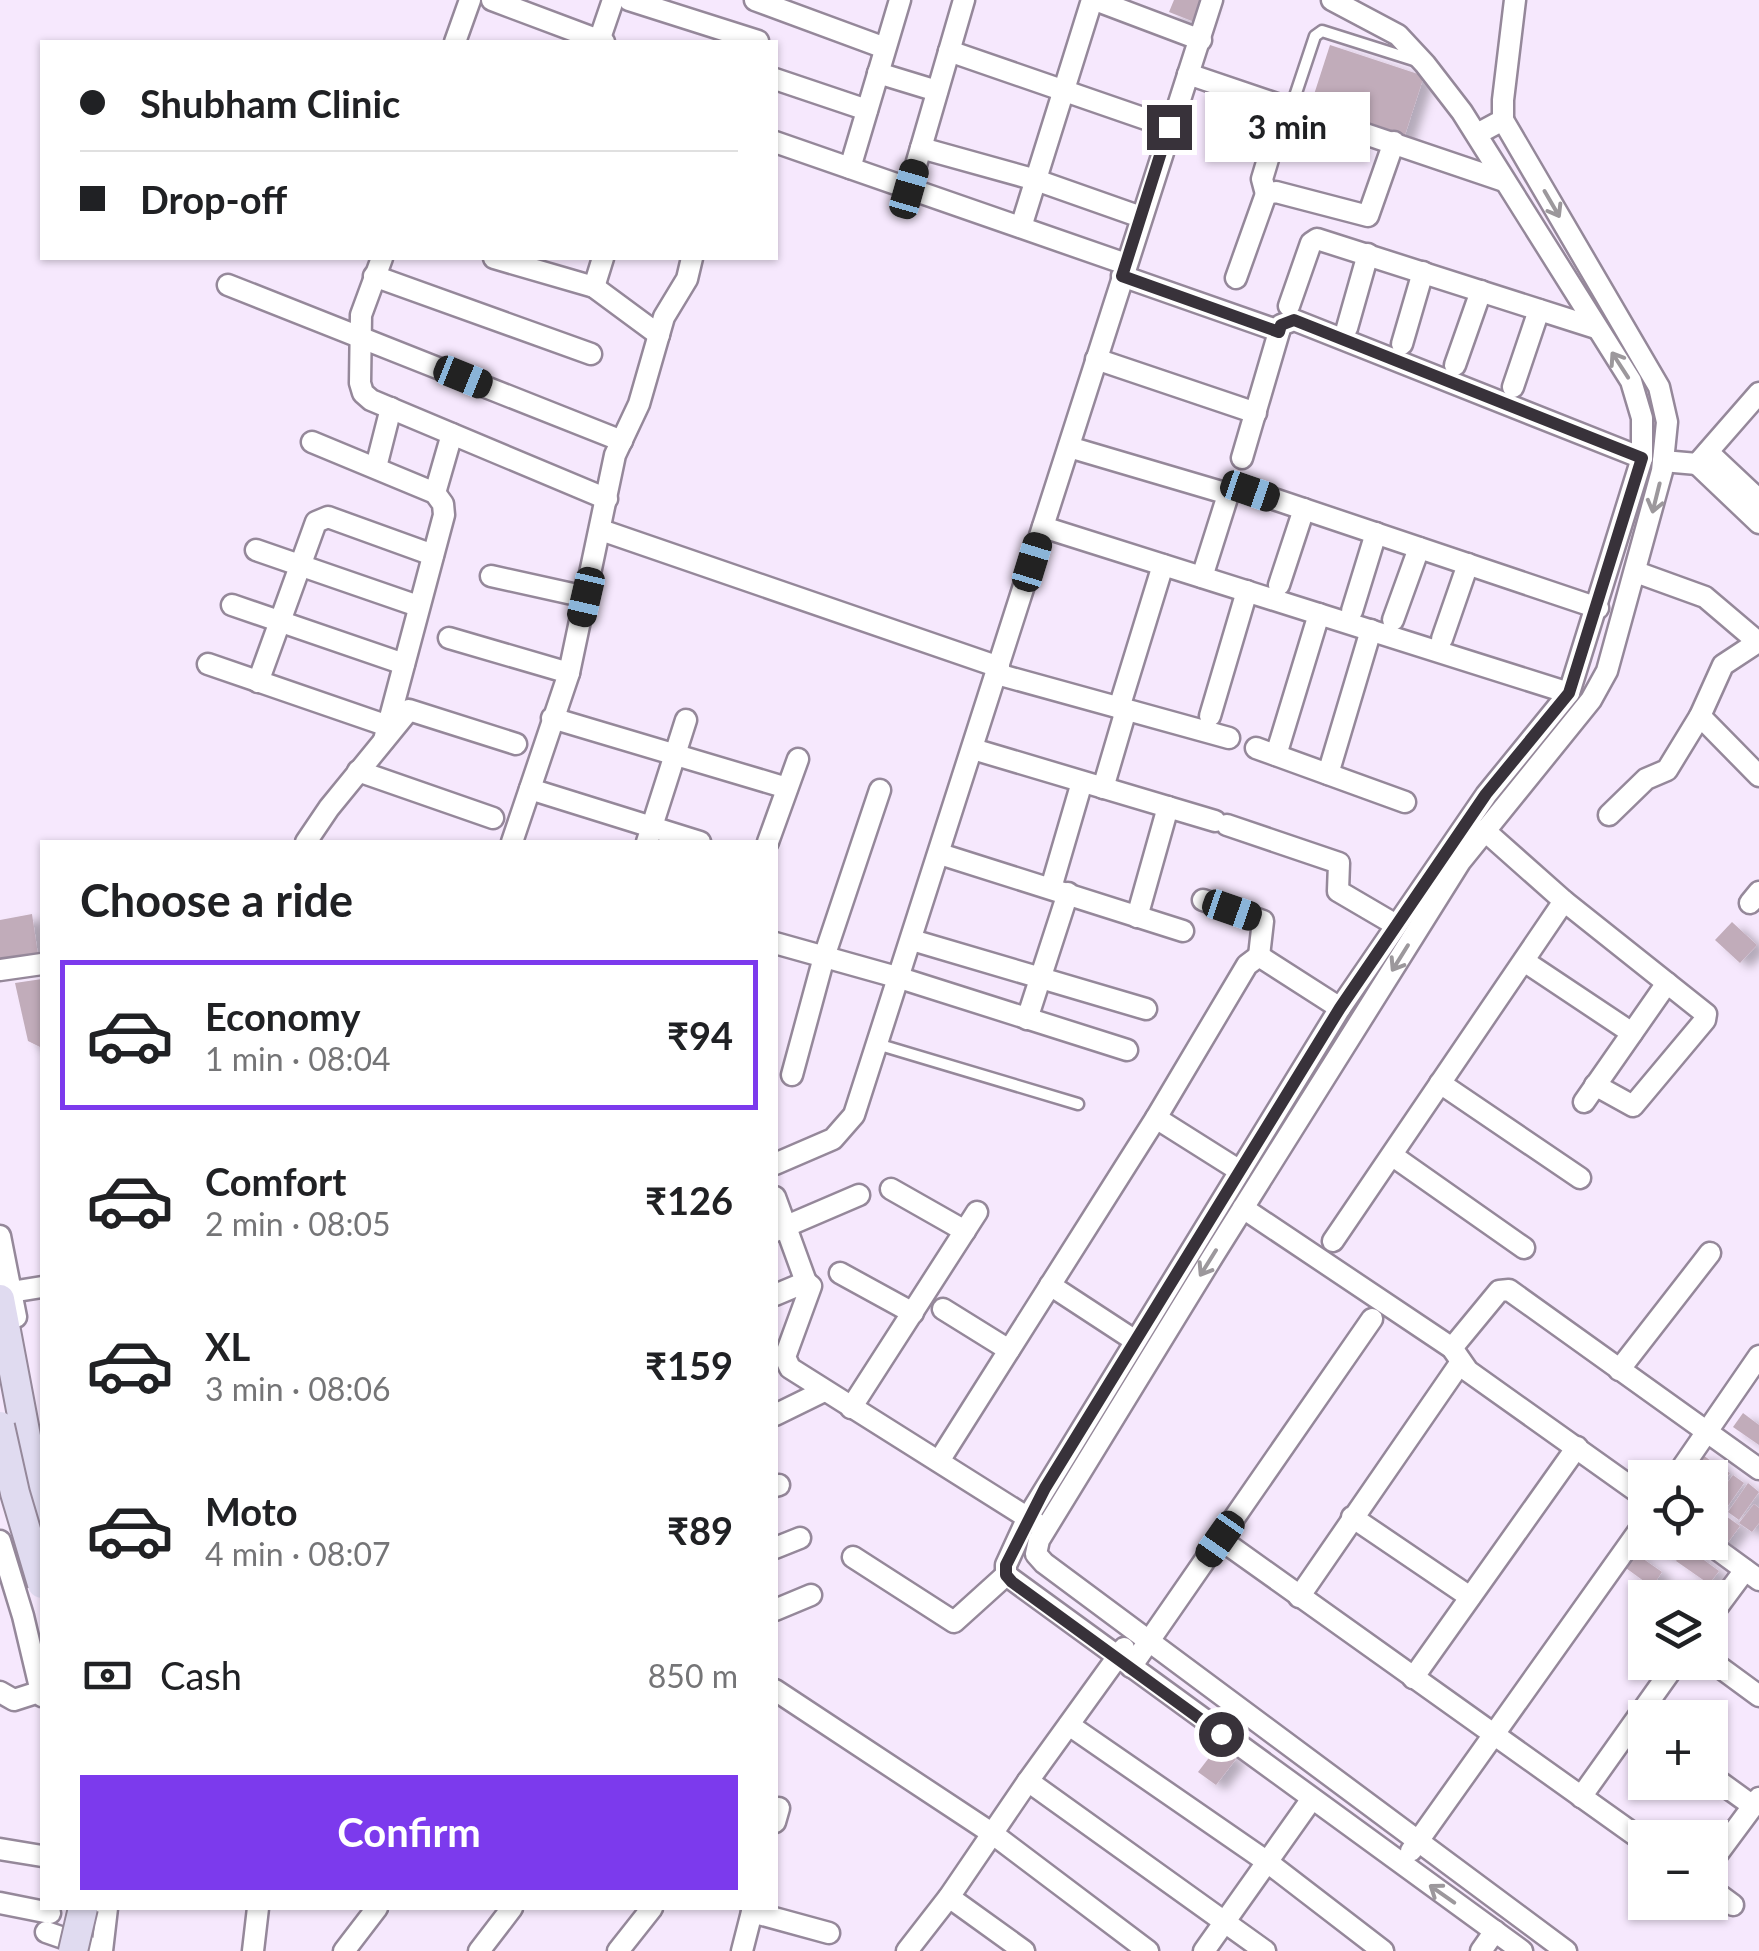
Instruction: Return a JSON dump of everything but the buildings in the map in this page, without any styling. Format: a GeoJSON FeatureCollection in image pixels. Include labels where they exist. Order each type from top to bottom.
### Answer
{"type":"FeatureCollection","features":[{"type":"Feature","properties":{"kind":"main road"},"geometry":{"type":"LineString","coordinates":[[6,1296],[40,1510]]}},
{"type":"Feature","properties":{"kind":"main road"},"geometry":{"type":"LineString","coordinates":[[0,1426],[40,1577]]}},
{"type":"Feature","properties":{"kind":"main road"},"geometry":{"type":"LineString","coordinates":[[73,1951],[83,1910]]}},
{"type":"Feature","properties":{"kind":"main road"},"geometry":{"type":"LineString","coordinates":[[90,1951],[98,1910]]}},
{"type":"Feature","properties":{"kind":"street"},"geometry":{"type":"LineString","coordinates":[[459,40],[470,0]]}},
{"type":"Feature","properties":{"kind":"street"},"geometry":{"type":"LineString","coordinates":[[492,0],[597,40]]}},
{"type":"Feature","properties":{"kind":"street"},"geometry":{"type":"LineString","coordinates":[[603,40],[613,0]]}},
{"type":"Feature","properties":{"kind":"street"},"geometry":{"type":"LineString","coordinates":[[629,0],[752,40]]}},
{"type":"Feature","properties":{"kind":"street"},"geometry":{"type":"LineString","coordinates":[[850,168],[900,0]]}},
{"type":"Feature","properties":{"kind":"street"},"geometry":{"type":"LineString","coordinates":[[909,189],[962,0]]}},
{"type":"Feature","properties":{"kind":"street"},"geometry":{"type":"LineString","coordinates":[[1021,228],[1093,0],[1202,40]]}},
{"type":"Feature","properties":{"kind":"street"},"geometry":{"type":"LineString","coordinates":[[778,1163],[833,1139],[854,1115],[1212,0]]}},
{"type":"Feature","properties":{"kind":"street"},"geometry":{"type":"LineString","coordinates":[[1332,0],[1398,35],[1425,64],[1476,134],[1630,381],[1653,460],[1636,572],[1600,687],[1508,784],[1484,830],[1460,862],[1243,1208],[1046,1529],[1036,1554],[1566,1951]]}},
{"type":"Feature","properties":{"kind":"street"},"geometry":{"type":"LineString","coordinates":[[853,1557],[954,1622],[1006,1575],[1006,1565],[1028,1518],[1340,1008],[1396,925],[1508,784],[1569,693],[1668,422],[1659,387],[1503,120],[1515,0]]}},
{"type":"Feature","properties":{"kind":"street"},"geometry":{"type":"LineString","coordinates":[[758,40],[767,2],[886,48]]}},
{"type":"Feature","properties":{"kind":"street"},"geometry":{"type":"LineString","coordinates":[[948,51],[1169,127]]}},
{"type":"Feature","properties":{"kind":"street"},"geometry":{"type":"LineString","coordinates":[[878,73],[937,91]]}},
{"type":"Feature","properties":{"kind":"street"},"geometry":{"type":"LineString","coordinates":[[1188,74],[1504,181]]}},
{"type":"Feature","properties":{"kind":"street"},"geometry":{"type":"LineString","coordinates":[[778,80],[867,110]]}},
{"type":"Feature","properties":{"kind":"street"},"geometry":{"type":"LineString","coordinates":[[1236,278],[1266,194],[1262,179],[1288,107]]}},
{"type":"Feature","properties":{"kind":"street"},"geometry":{"type":"LineString","coordinates":[[1476,134],[1503,120]]}},
{"type":"Feature","properties":{"kind":"street"},"geometry":{"type":"LineString","coordinates":[[1266,194],[1276,192],[1368,216],[1394,142]]}},
{"type":"Feature","properties":{"kind":"street"},"geometry":{"type":"LineString","coordinates":[[778,143],[1021,228],[1279,332]]}},
{"type":"Feature","properties":{"kind":"street"},"geometry":{"type":"LineString","coordinates":[[921,148],[1036,180],[1141,217]]}},
{"type":"Feature","properties":{"kind":"street"},"geometry":{"type":"LineString","coordinates":[[1288,306],[1314,239],[1596,328]]}},
{"type":"Feature","properties":{"kind":"street"},"geometry":{"type":"LineString","coordinates":[[1347,328],[1368,254]]}},
{"type":"Feature","properties":{"kind":"street"},"geometry":{"type":"LineString","coordinates":[[501,260],[594,287],[659,335]]}},
{"type":"Feature","properties":{"kind":"street"},"geometry":{"type":"LineString","coordinates":[[594,287],[602,260]]}},
{"type":"Feature","properties":{"kind":"street"},"geometry":{"type":"LineString","coordinates":[[513,840],[569,673],[615,455],[639,404],[664,317],[687,278],[692,260]]}},
{"type":"Feature","properties":{"kind":"street"},"geometry":{"type":"LineString","coordinates":[[592,354],[378,267],[361,315],[363,393],[607,498]]}},
{"type":"Feature","properties":{"kind":"street"},"geometry":{"type":"LineString","coordinates":[[1402,344],[1423,272]]}},
{"type":"Feature","properties":{"kind":"street"},"geometry":{"type":"LineString","coordinates":[[228,285],[622,441]]}},
{"type":"Feature","properties":{"kind":"street"},"geometry":{"type":"LineString","coordinates":[[1455,366],[1481,291]]}},
{"type":"Feature","properties":{"kind":"street"},"geometry":{"type":"LineString","coordinates":[[1513,387],[1538,310]]}},
{"type":"Feature","properties":{"kind":"street"},"geometry":{"type":"LineString","coordinates":[[1242,458],[1281,325],[1294,320],[1653,460],[1702,458],[1759,500]]}},
{"type":"Feature","properties":{"kind":"street"},"geometry":{"type":"LineString","coordinates":[[1096,358],[1256,413]]}},
{"type":"Feature","properties":{"kind":"street"},"geometry":{"type":"LineString","coordinates":[[1702,458],[1759,393]]}},
{"type":"Feature","properties":{"kind":"street"},"geometry":{"type":"LineString","coordinates":[[376,466],[391,408]]}},
{"type":"Feature","properties":{"kind":"street"},"geometry":{"type":"LineString","coordinates":[[435,493],[452,434]]}},
{"type":"Feature","properties":{"kind":"street"},"geometry":{"type":"LineString","coordinates":[[312,442],[435,493],[443,504],[444,516],[386,733]]}},
{"type":"Feature","properties":{"kind":"street"},"geometry":{"type":"LineString","coordinates":[[1069,447],[1225,493],[1227,498],[1202,577]]}},
{"type":"Feature","properties":{"kind":"street"},"geometry":{"type":"LineString","coordinates":[[1702,458],[1759,523]]}},
{"type":"Feature","properties":{"kind":"street"},"geometry":{"type":"LineString","coordinates":[[1250,491],[1598,608]]}},
{"type":"Feature","properties":{"kind":"street"},"geometry":{"type":"LineString","coordinates":[[1279,585],[1304,509]]}},
{"type":"Feature","properties":{"kind":"street"},"geometry":{"type":"LineString","coordinates":[[258,682],[316,522],[328,517],[434,555]]}},
{"type":"Feature","properties":{"kind":"street"},"geometry":{"type":"LineString","coordinates":[[1043,527],[1569,693]]}},
{"type":"Feature","properties":{"kind":"street"},"geometry":{"type":"LineString","coordinates":[[601,530],[998,670],[1229,738]]}},
{"type":"Feature","properties":{"kind":"street"},"geometry":{"type":"LineString","coordinates":[[1352,611],[1376,533]]}},
{"type":"Feature","properties":{"kind":"street"},"geometry":{"type":"LineString","coordinates":[[1392,620],[1419,548]]}},
{"type":"Feature","properties":{"kind":"street"},"geometry":{"type":"LineString","coordinates":[[256,550],[418,606]]}},
{"type":"Feature","properties":{"kind":"street"},"geometry":{"type":"LineString","coordinates":[[1442,639],[1468,564]]}},
{"type":"Feature","properties":{"kind":"street"},"geometry":{"type":"LineString","coordinates":[[1104,788],[1163,565]]}},
{"type":"Feature","properties":{"kind":"street"},"geometry":{"type":"LineString","coordinates":[[1609,815],[1646,779],[1667,770],[1700,716],[1723,665],[1759,642],[1705,597],[1636,572]]}},
{"type":"Feature","properties":{"kind":"street"},"geometry":{"type":"LineString","coordinates":[[491,576],[586,597]]}},
{"type":"Feature","properties":{"kind":"street"},"geometry":{"type":"LineString","coordinates":[[1210,716],[1246,591]]}},
{"type":"Feature","properties":{"kind":"street"},"geometry":{"type":"LineString","coordinates":[[232,605],[404,664]]}},
{"type":"Feature","properties":{"kind":"street"},"geometry":{"type":"LineString","coordinates":[[1319,614],[1266,752],[1405,802]]}},
{"type":"Feature","properties":{"kind":"street"},"geometry":{"type":"LineString","coordinates":[[1328,774],[1371,630]]}},
{"type":"Feature","properties":{"kind":"street"},"geometry":{"type":"LineString","coordinates":[[449,638],[569,673]]}},
{"type":"Feature","properties":{"kind":"street"},"geometry":{"type":"LineString","coordinates":[[208,664],[386,733]]}},
{"type":"Feature","properties":{"kind":"street"},"geometry":{"type":"LineString","coordinates":[[313,840],[386,733],[409,710],[516,744]]}},
{"type":"Feature","properties":{"kind":"street"},"geometry":{"type":"LineString","coordinates":[[1700,716],[1759,776]]}},
{"type":"Feature","properties":{"kind":"street"},"geometry":{"type":"LineString","coordinates":[[552,718],[787,788]]}},
{"type":"Feature","properties":{"kind":"street"},"geometry":{"type":"LineString","coordinates":[[650,835],[686,720]]}},
{"type":"Feature","properties":{"kind":"street"},"geometry":{"type":"LineString","coordinates":[[973,749],[1221,823],[1339,863],[1338,891],[1396,925]]}},
{"type":"Feature","properties":{"kind":"street"},"geometry":{"type":"LineString","coordinates":[[769,840],[798,759]]}},
{"type":"Feature","properties":{"kind":"street"},"geometry":{"type":"LineString","coordinates":[[358,772],[492,818]]}},
{"type":"Feature","properties":{"kind":"street"},"geometry":{"type":"LineString","coordinates":[[1028,1018],[1082,782]]}},
{"type":"Feature","properties":{"kind":"street"},"geometry":{"type":"LineString","coordinates":[[530,789],[650,835],[686,840]]}},
{"type":"Feature","properties":{"kind":"street"},"geometry":{"type":"LineString","coordinates":[[792,1074],[824,957],[880,790]]}},
{"type":"Feature","properties":{"kind":"street"},"geometry":{"type":"LineString","coordinates":[[1137,916],[1168,807]]}},
{"type":"Feature","properties":{"kind":"street"},"geometry":{"type":"LineString","coordinates":[[1484,830],[1564,901],[1706,1014],[1633,1106],[1590,1093],[1667,984]]}},
{"type":"Feature","properties":{"kind":"street"},"geometry":{"type":"LineString","coordinates":[[940,854],[1183,931]]}},
{"type":"Feature","properties":{"kind":"street"},"geometry":{"type":"LineString","coordinates":[[939,1461],[1156,1118],[1247,965],[1259,956],[1264,921],[1203,900]]}},
{"type":"Feature","properties":{"kind":"street"},"geometry":{"type":"LineString","coordinates":[[1333,1240],[1564,901]]}},
{"type":"Feature","properties":{"kind":"street"},"geometry":{"type":"LineString","coordinates":[[912,940],[1146,1009]]}},
{"type":"Feature","properties":{"kind":"street"},"geometry":{"type":"LineString","coordinates":[[778,944],[1127,1050]]}},
{"type":"Feature","properties":{"kind":"street"},"geometry":{"type":"LineString","coordinates":[[1259,956],[1340,1008]]}},
{"type":"Feature","properties":{"kind":"street"},"geometry":{"type":"LineString","coordinates":[[1524,961],[1632,1033]]}},
{"type":"Feature","properties":{"kind":"street"},"geometry":{"type":"LineString","coordinates":[[0,970],[40,964]]}},
{"type":"Feature","properties":{"kind":"street"},"geometry":{"type":"LineString","coordinates":[[1440,1083],[1580,1178]]}},
{"type":"Feature","properties":{"kind":"street"},"geometry":{"type":"LineString","coordinates":[[1156,1118],[1240,1171]]}},
{"type":"Feature","properties":{"kind":"street"},"geometry":{"type":"LineString","coordinates":[[1393,1156],[1524,1248]]}},
{"type":"Feature","properties":{"kind":"street"},"geometry":{"type":"LineString","coordinates":[[891,1189],[965,1230]]}},
{"type":"Feature","properties":{"kind":"street"},"geometry":{"type":"LineString","coordinates":[[859,1195],[780,1229],[811,1286],[786,1364],[1046,1529]]}},
{"type":"Feature","properties":{"kind":"street"},"geometry":{"type":"LineString","coordinates":[[1243,1208],[1456,1355],[1468,1371],[1628,1485]]}},
{"type":"Feature","properties":{"kind":"street"},"geometry":{"type":"LineString","coordinates":[[851,1408],[978,1212]]}},
{"type":"Feature","properties":{"kind":"street"},"geometry":{"type":"LineString","coordinates":[[0,1236],[6,1296],[40,1443]]}},
{"type":"Feature","properties":{"kind":"street"},"geometry":{"type":"LineString","coordinates":[[1619,1370],[1710,1253]]}},
{"type":"Feature","properties":{"kind":"street"},"geometry":{"type":"LineString","coordinates":[[840,1273],[912,1312]]}},
{"type":"Feature","properties":{"kind":"street"},"geometry":{"type":"LineString","coordinates":[[778,1294],[806,1282]]}},
{"type":"Feature","properties":{"kind":"street"},"geometry":{"type":"LineString","coordinates":[[1050,1285],[1134,1340]]}},
{"type":"Feature","properties":{"kind":"street"},"geometry":{"type":"LineString","coordinates":[[6,1296],[40,1287]]}},
{"type":"Feature","properties":{"kind":"street"},"geometry":{"type":"LineString","coordinates":[[1299,1597],[1456,1355],[1504,1289],[1759,1469]]}},
{"type":"Feature","properties":{"kind":"street"},"geometry":{"type":"LineString","coordinates":[[943,1309],[1009,1350]]}},
{"type":"Feature","properties":{"kind":"street"},"geometry":{"type":"LineString","coordinates":[[907,1951],[1068,1725],[1124,1662],[1220,1539],[1372,1319]]}},
{"type":"Feature","properties":{"kind":"street"},"geometry":{"type":"LineString","coordinates":[[1687,1460],[1759,1356]]}},
{"type":"Feature","properties":{"kind":"street"},"geometry":{"type":"LineString","coordinates":[[778,1414],[824,1391]]}},
{"type":"Feature","properties":{"kind":"street"},"geometry":{"type":"LineString","coordinates":[[1413,1678],[1577,1448]]}},
{"type":"Feature","properties":{"kind":"street"},"geometry":{"type":"LineString","coordinates":[[1352,1517],[1470,1597]]}},
{"type":"Feature","properties":{"kind":"street"},"geometry":{"type":"LineString","coordinates":[[40,1524],[0,1539],[40,1684]]}},
{"type":"Feature","properties":{"kind":"street"},"geometry":{"type":"LineString","coordinates":[[778,1547],[800,1538]]}},
{"type":"Feature","properties":{"kind":"street"},"geometry":{"type":"LineString","coordinates":[[1220,1539],[1628,1830]]}},
{"type":"Feature","properties":{"kind":"street"},"geometry":{"type":"LineString","coordinates":[[1400,1864],[1628,1546]]}},
{"type":"Feature","properties":{"kind":"street"},"geometry":{"type":"LineString","coordinates":[[1728,1557],[1752,1575],[1728,1600]]}},
{"type":"Feature","properties":{"kind":"street"},"geometry":{"type":"LineString","coordinates":[[1006,1575],[1522,1951]]}},
{"type":"Feature","properties":{"kind":"street"},"geometry":{"type":"LineString","coordinates":[[778,1609],[811,1594]]}},
{"type":"Feature","properties":{"kind":"street"},"geometry":{"type":"LineString","coordinates":[[1728,1673],[1759,1696]]}},
{"type":"Feature","properties":{"kind":"street"},"geometry":{"type":"LineString","coordinates":[[0,1692],[14,1700],[40,1694]]}},
{"type":"Feature","properties":{"kind":"street"},"geometry":{"type":"LineString","coordinates":[[778,1692],[993,1834],[1148,1951]]}},
{"type":"Feature","properties":{"kind":"street"},"geometry":{"type":"LineString","coordinates":[[1068,1725],[1266,1860],[1384,1951]]}},
{"type":"Feature","properties":{"kind":"street"},"geometry":{"type":"LineString","coordinates":[[1581,1796],[1628,1739]]}},
{"type":"Feature","properties":{"kind":"street"},"geometry":{"type":"LineString","coordinates":[[1028,1780],[1265,1951]]}},
{"type":"Feature","properties":{"kind":"street"},"geometry":{"type":"LineString","coordinates":[[1728,1786],[1756,1802],[1728,1840]]}},
{"type":"Feature","properties":{"kind":"street"},"geometry":{"type":"LineString","coordinates":[[1204,1951],[1312,1800]]}},
{"type":"Feature","properties":{"kind":"street"},"geometry":{"type":"LineString","coordinates":[[0,1849],[40,1856]]}},
{"type":"Feature","properties":{"kind":"street"},"geometry":{"type":"LineString","coordinates":[[949,1897],[1024,1951]]}},
{"type":"Feature","properties":{"kind":"street"},"geometry":{"type":"LineString","coordinates":[[1728,1901],[1734,1905]]}},
{"type":"Feature","properties":{"kind":"street"},"geometry":{"type":"LineString","coordinates":[[0,1903],[102,1951],[107,1910]]}},
{"type":"Feature","properties":{"kind":"street"},"geometry":{"type":"LineString","coordinates":[[254,1951],[258,1910]]}},
{"type":"Feature","properties":{"kind":"street"},"geometry":{"type":"LineString","coordinates":[[344,1951],[376,1910]]}},
{"type":"Feature","properties":{"kind":"street"},"geometry":{"type":"LineString","coordinates":[[479,1951],[510,1910]]}},
{"type":"Feature","properties":{"kind":"street"},"geometry":{"type":"LineString","coordinates":[[618,1951],[650,1910]]}},
{"type":"Feature","properties":{"kind":"street"},"geometry":{"type":"LineString","coordinates":[[742,1951],[752,1910],[829,1933]]}},
{"type":"Feature","properties":{"kind":"street"},"geometry":{"type":"LineString","coordinates":[[1480,1951],[1495,1931]]}},
{"type":"Feature","properties":{"kind":"lane"},"geometry":{"type":"LineString","coordinates":[[1369,46],[1374,21]]}},
{"type":"Feature","properties":{"kind":"lane"},"geometry":{"type":"LineString","coordinates":[[1288,107],[1315,36],[1326,32],[1425,64]]}},
{"type":"Feature","properties":{"kind":"lane"},"geometry":{"type":"LineString","coordinates":[[876,1044],[1078,1104]]}},
{"type":"Feature","properties":{"kind":"route"},"geometry":{"type":"LineString","coordinates":[[1169,127],[1122,276],[1279,332],[1281,325],[1294,320],[1642,458],[1569,693],[1486,794],[1340,1008],[1045,1488],[1006,1565],[1006,1575],[1012,1582],[1221,1734]]}}]}
